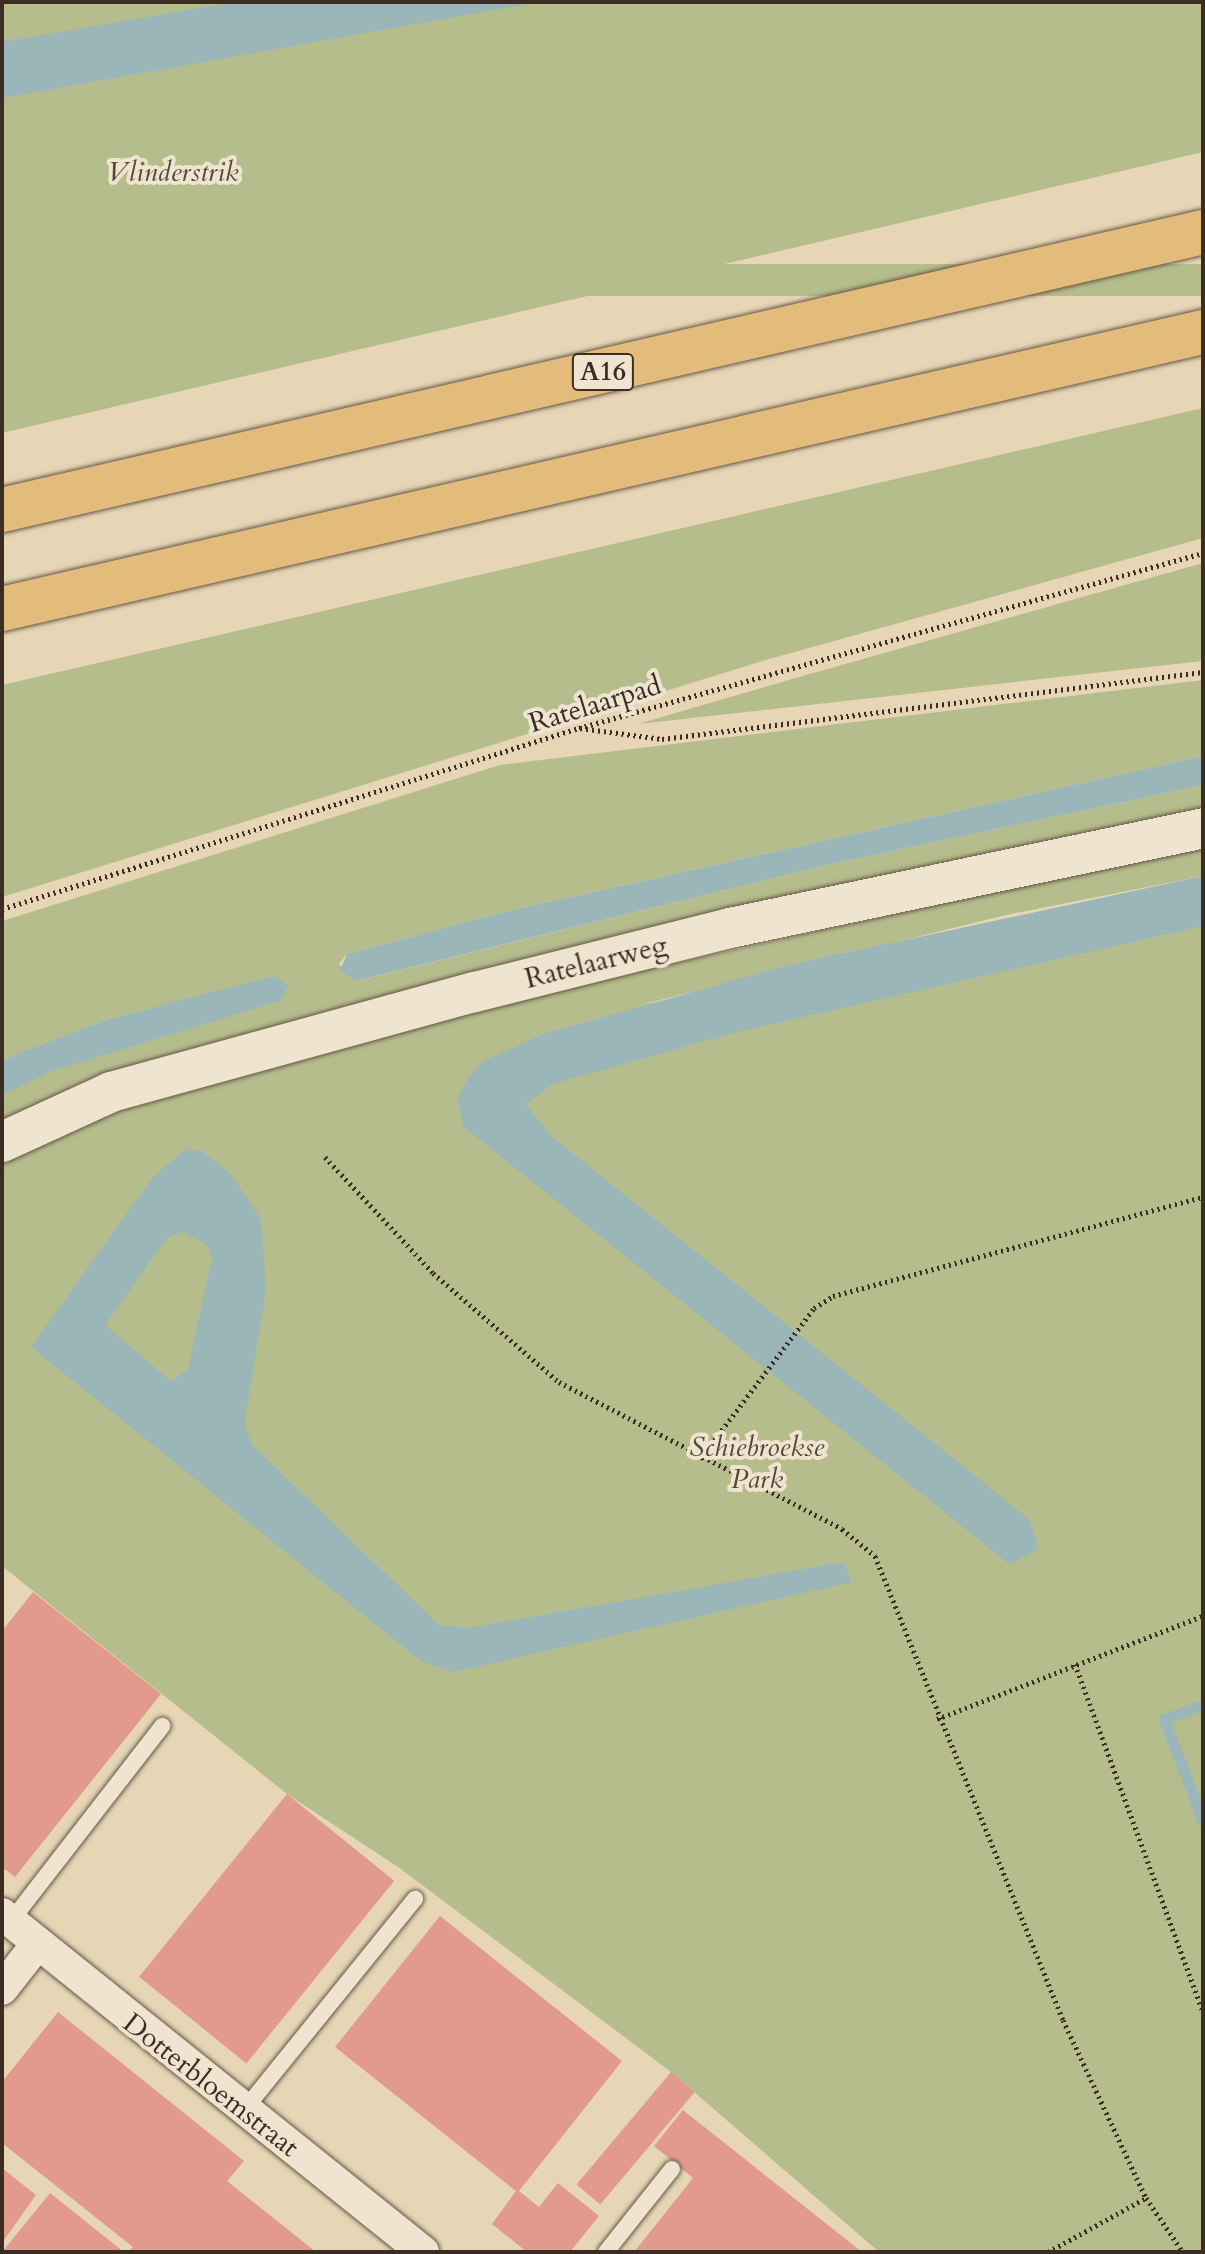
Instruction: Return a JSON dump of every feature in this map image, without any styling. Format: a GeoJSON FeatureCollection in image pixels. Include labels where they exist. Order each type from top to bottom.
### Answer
{"type":"FeatureCollection","features":[{"type":"Feature","properties":{"kind":"highway","name":"A16"},"geometry":{"type":"LineString","coordinates":[[2,510],[1203,232]]}},
{"type":"Feature","properties":{"kind":"highway"},"geometry":{"type":"LineString","coordinates":[[2,609],[1203,332]]}},
{"type":"Feature","properties":{"kind":"street","name":"Ratelaarweg"},"geometry":{"type":"LineString","coordinates":[[2,1142],[111,1092],[475,992],[730,928],[1203,828]]}},
{"type":"Feature","properties":{"kind":"street","name":"Dotterbloemstraat"},"geometry":{"type":"LineString","coordinates":[[6,1917],[423,2252]]}},
{"type":"Feature","properties":{"kind":"street"},"geometry":{"type":"LineString","coordinates":[[2,1989],[38,1943]]}},
{"type":"Feature","properties":{"kind":"lane"},"geometry":{"type":"LineString","coordinates":[[6,1917],[162,1726]]}},
{"type":"Feature","properties":{"kind":"lane"},"geometry":{"type":"LineString","coordinates":[[244,2110],[415,1899]]}},
{"type":"Feature","properties":{"kind":"lane"},"geometry":{"type":"LineString","coordinates":[[606,2252],[672,2169]]}},
{"type":"Feature","properties":{"kind":"path","name":"Ratelaarpad"},"geometry":{"type":"LineString","coordinates":[[2,909],[579,728],[1203,553]]}},
{"type":"Feature","properties":{"kind":"path"},"geometry":{"type":"LineString","coordinates":[[579,728],[662,739],[1203,672]]}},
{"type":"Feature","properties":{"kind":"path"},"geometry":{"type":"LineString","coordinates":[[325,1157],[433,1273],[559,1382],[865,1545],[883,1570],[937,1719],[1146,2198],[1183,2252]]}},
{"type":"Feature","properties":{"kind":"path"},"geometry":{"type":"LineString","coordinates":[[700,1459],[814,1308],[833,1296],[1203,1197]]}},
{"type":"Feature","properties":{"kind":"path"},"geometry":{"type":"LineString","coordinates":[[937,1719],[1203,1616]]}},
{"type":"Feature","properties":{"kind":"path"},"geometry":{"type":"LineString","coordinates":[[1075,1664],[1203,2012]]}},
{"type":"Feature","properties":{"kind":"path"},"geometry":{"type":"LineString","coordinates":[[1048,2252],[1146,2198]]}},
{"type":"Feature","properties":{"kind":"green space","name":"Vlinderstrik"},"geometry":{"type":"Polygon","coordinates":[[[2,2],[1203,2],[1203,152],[2,433],[2,2]]]}},
{"type":"Feature","properties":{"kind":"green space"},"geometry":{"type":"Polygon","coordinates":[[[2,264],[1203,264],[1203,296],[2,296],[2,264]]]}},
{"type":"Feature","properties":{"kind":"green space"},"geometry":{"type":"Polygon","coordinates":[[[1203,408],[1203,538],[766,660],[2,897],[2,685],[1203,408]]]}},
{"type":"Feature","properties":{"kind":"green space"},"geometry":{"type":"Polygon","coordinates":[[[1203,563],[1203,661],[638,724],[806,675],[1203,563]]]}},
{"type":"Feature","properties":{"kind":"green space"},"geometry":{"type":"Polygon","coordinates":[[[1203,680],[1203,756],[504,912],[347,954],[339,964],[356,981],[822,866],[1203,785],[1203,811],[115,1073],[2,1122],[2,1095],[34,1078],[277,976],[103,1021],[2,1061],[2,921],[500,765],[1203,680]]]}},
{"type":"Feature","properties":{"kind":"green space","name":"Schiebroekse Park"},"geometry":{"type":"Polygon","coordinates":[[[1203,845],[1203,876],[1006,915],[640,1005],[1203,904],[1203,2252],[879,2252],[671,2072],[398,1867],[287,1794],[2,1566],[2,1160],[125,1107],[376,1030],[1203,845]]]}},
{"type":"Feature","properties":{"kind":"water"},"geometry":{"type":"Polygon","coordinates":[[[235,2],[540,2],[2,98],[2,42],[235,2]]]}},
{"type":"Feature","properties":{"kind":"water"},"geometry":{"type":"Polygon","coordinates":[[[1203,756],[1203,785],[822,866],[355,981],[340,970],[347,954],[504,912],[1203,756]]]}},
{"type":"Feature","properties":{"kind":"water"},"geometry":{"type":"Polygon","coordinates":[[[1203,876],[1203,926],[737,1032],[553,1084],[526,1104],[549,1134],[1030,1520],[1038,1549],[1009,1564],[463,1126],[458,1099],[468,1078],[482,1062],[543,1034],[793,964],[1203,876]]]}},
{"type":"Feature","properties":{"kind":"water"},"geometry":{"type":"Polygon","coordinates":[[[273,976],[289,985],[280,1001],[52,1071],[2,1095],[2,1061],[20,1053],[103,1021],[273,976]]]}},
{"type":"Feature","properties":{"kind":"water"},"geometry":{"type":"Polygon","coordinates":[[[186,1149],[202,1151],[230,1173],[261,1219],[266,1291],[244,1425],[253,1446],[439,1625],[468,1628],[843,1562],[852,1582],[453,1672],[421,1661],[31,1347],[152,1178],[186,1149]],[[183,1232],[167,1238],[105,1325],[171,1381],[188,1369],[212,1257],[207,1245],[183,1232]]]}},
{"type":"Feature","properties":{"kind":"building"},"geometry":{"type":"Polygon","coordinates":[[[33,1592],[161,1694],[15,1877],[2,1867],[2,1631],[33,1592]]]}},
{"type":"Feature","properties":{"kind":"building"},"geometry":{"type":"Polygon","coordinates":[[[287,1794],[394,1881],[246,2063],[139,1977],[287,1794]]]}},
{"type":"Feature","properties":{"kind":"building"},"geometry":{"type":"Polygon","coordinates":[[[440,1916],[622,2061],[519,2191],[539,2207],[558,2183],[599,2216],[570,2252],[527,2252],[492,2224],[516,2191],[335,2047],[440,1916]]]}},
{"type":"Feature","properties":{"kind":"building"},"geometry":{"type":"Polygon","coordinates":[[[58,2012],[244,2161],[227,2181],[316,2252],[129,2252],[133,2247],[2,2143],[2,2082],[58,2012]]]}},
{"type":"Feature","properties":{"kind":"building"},"geometry":{"type":"Polygon","coordinates":[[[671,2072],[695,2092],[600,2205],[577,2185],[671,2072]]]}},
{"type":"Feature","properties":{"kind":"building"},"geometry":{"type":"Polygon","coordinates":[[[683,2110],[862,2252],[634,2252],[693,2178],[654,2146],[683,2110]]]}},
{"type":"Feature","properties":{"kind":"building"},"geometry":{"type":"Polygon","coordinates":[[[2,2168],[36,2195],[2,2243],[2,2168]]]}},
{"type":"Feature","properties":{"kind":"building"},"geometry":{"type":"Polygon","coordinates":[[[50,2193],[124,2252],[2,2252],[50,2193]]]}},
{"type":"Feature","properties":{"kind":"waterway"},"geometry":{"type":"LineString","coordinates":[[1203,1705],[1164,1719],[1203,1821]]}}]}
